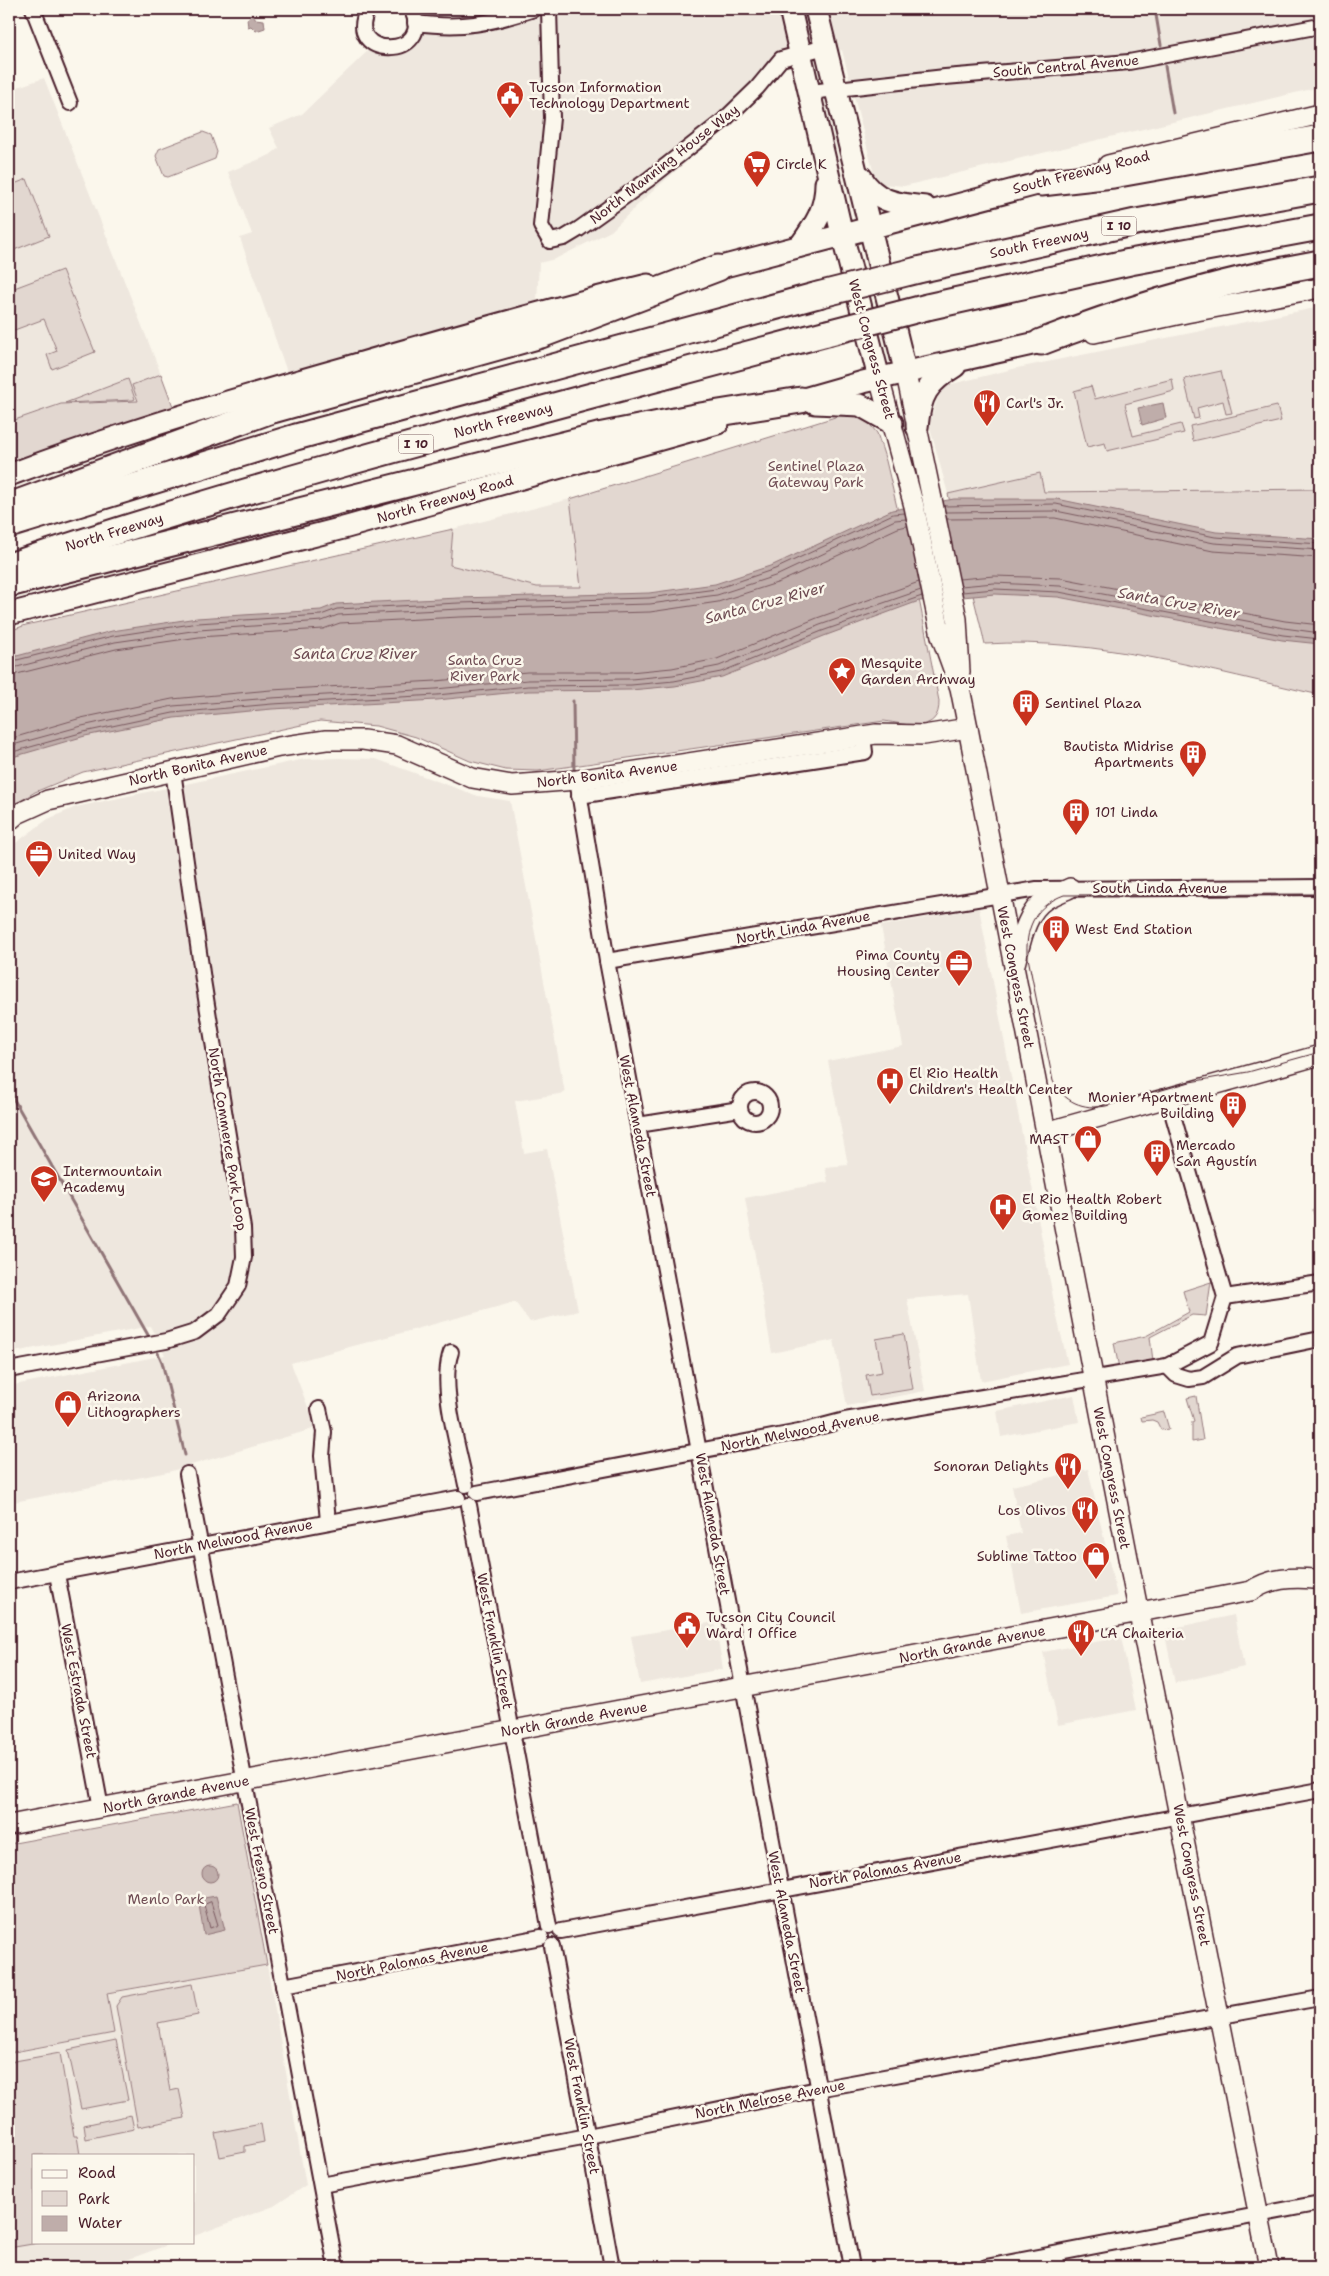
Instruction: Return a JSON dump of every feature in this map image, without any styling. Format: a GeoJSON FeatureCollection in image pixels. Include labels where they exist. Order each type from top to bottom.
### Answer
{"type":"FeatureCollection","features":[{"type":"Feature","properties":{"kind":"highway"},"geometry":{"type":"LineString","coordinates":[[1041,183],[1113,175],[1320,138]]}},
{"type":"Feature","properties":{"kind":"highway","name":"South Freeway"},"geometry":{"type":"LineString","coordinates":[[9,525],[296,437],[818,295],[918,270],[1136,222],[1320,189]]}},
{"type":"Feature","properties":{"kind":"highway","name":"North Freeway"},"geometry":{"type":"LineString","coordinates":[[9,566],[112,532],[424,442],[827,333],[927,308],[1130,262],[1320,227]]}},
{"type":"Feature","properties":{"kind":"highway"},"geometry":{"type":"LineString","coordinates":[[1041,342],[1092,323],[1175,297],[1320,263]]}},
{"type":"Feature","properties":{"kind":"highway"},"geometry":{"type":"LineString","coordinates":[[9,506],[269,412],[541,335],[718,268]]}},
{"type":"Feature","properties":{"kind":"highway"},"geometry":{"type":"LineString","coordinates":[[9,584],[598,436],[700,416],[801,400]]}},
{"type":"Feature","properties":{"kind":"main road","name":"West Congress Street"},"geometry":{"type":"LineString","coordinates":[[790,9],[842,234],[914,506],[940,636],[960,688]]}},
{"type":"Feature","properties":{"kind":"main road","name":"West Congress Street"},"geometry":{"type":"LineString","coordinates":[[816,9],[835,89],[857,168],[906,374],[957,619],[960,688],[1138,1612],[1269,2267]]}},
{"type":"Feature","properties":{"kind":"main road","name":"South Freeway Road"},"geometry":{"type":"LineString","coordinates":[[842,234],[1146,155],[1320,114]]}},
{"type":"Feature","properties":{"kind":"main road"},"geometry":{"type":"LineString","coordinates":[[800,246],[820,218],[824,206],[825,161]]}},
{"type":"Feature","properties":{"kind":"main road"},"geometry":{"type":"LineString","coordinates":[[857,168],[869,188],[884,200],[938,208]]}},
{"type":"Feature","properties":{"kind":"main road"},"geometry":{"type":"LineString","coordinates":[[9,475],[87,446],[215,405],[536,312],[718,268],[842,234]]}},
{"type":"Feature","properties":{"kind":"main road"},"geometry":{"type":"LineString","coordinates":[[879,378],[906,374],[1041,342],[1320,288]]}},
{"type":"Feature","properties":{"kind":"main road"},"geometry":{"type":"LineString","coordinates":[[917,427],[920,406],[925,391],[936,379],[964,361]]}},
{"type":"Feature","properties":{"kind":"main road","name":"North Freeway Road"},"geometry":{"type":"LineString","coordinates":[[9,614],[347,527],[879,378]]}},
{"type":"Feature","properties":{"kind":"main road"},"geometry":{"type":"LineString","coordinates":[[801,400],[817,403],[860,405],[892,423]]}},
{"type":"Feature","properties":{"kind":"main road","name":"North Bonita Avenue"},"geometry":{"type":"LineString","coordinates":[[9,821],[17,814],[48,800],[279,747],[326,740],[363,740],[397,745],[472,778],[512,785],[578,788],[862,736],[876,734],[924,735],[968,728]]}},
{"type":"Feature","properties":{"kind":"main road"},"geometry":{"type":"LineString","coordinates":[[1014,968],[1026,928],[1038,907],[1045,900],[1070,888]]}},
{"type":"Feature","properties":{"kind":"main road"},"geometry":{"type":"LineString","coordinates":[[1046,1132],[1320,1055]]}},
{"type":"Feature","properties":{"kind":"main road","name":"North Grande Avenue"},"geometry":{"type":"LineString","coordinates":[[9,1825],[1251,1591],[1262,1584],[1294,1577],[1317,1579]]}},
{"type":"Feature","properties":{"kind":"street"},"geometry":{"type":"LineString","coordinates":[[33,9],[70,103]]}},
{"type":"Feature","properties":{"kind":"street"},"geometry":{"type":"LineString","coordinates":[[366,11],[363,23],[369,39],[382,48],[391,49],[407,42],[412,36],[415,23],[411,9]]}},
{"type":"Feature","properties":{"kind":"street"},"geometry":{"type":"LineString","coordinates":[[415,23],[452,26],[479,25],[534,9]]}},
{"type":"Feature","properties":{"kind":"street","name":"North Manning House Way"},"geometry":{"type":"LineString","coordinates":[[549,9],[552,118],[541,226],[550,241],[564,238],[649,179],[737,108],[757,88],[776,62],[825,47]]}},
{"type":"Feature","properties":{"kind":"street","name":"South Central Avenue"},"geometry":{"type":"LineString","coordinates":[[810,92],[945,77],[1129,62],[1320,26]]}},
{"type":"Feature","properties":{"kind":"street","name":"North Commerce Park Loop"},"geometry":{"type":"LineString","coordinates":[[9,1370],[166,1341],[195,1332],[219,1314],[238,1286],[244,1257],[243,1228],[203,980],[173,771]]}},
{"type":"Feature","properties":{"kind":"street","name":"West Alameda Street"},"geometry":{"type":"LineString","coordinates":[[578,788],[607,961],[852,2267]]}},
{"type":"Feature","properties":{"kind":"street","name":"South Linda Avenue"},"geometry":{"type":"LineString","coordinates":[[1000,895],[1037,889],[1070,888],[1320,887]]}},
{"type":"Feature","properties":{"kind":"street","name":"North Linda Avenue"},"geometry":{"type":"LineString","coordinates":[[607,961],[1000,895]]}},
{"type":"Feature","properties":{"kind":"street"},"geometry":{"type":"LineString","coordinates":[[1168,1098],[1225,1298],[1320,1284]]}},
{"type":"Feature","properties":{"kind":"street"},"geometry":{"type":"LineString","coordinates":[[638,1126],[740,1109]]}},
{"type":"Feature","properties":{"kind":"street","name":"North Melwood Avenue"},"geometry":{"type":"LineString","coordinates":[[9,1582],[799,1432],[845,1420],[1167,1366],[1211,1343],[1225,1298]]}},
{"type":"Feature","properties":{"kind":"street"},"geometry":{"type":"LineString","coordinates":[[1167,1366],[1176,1375],[1189,1379],[1203,1377],[1237,1356],[1320,1339]]}},
{"type":"Feature","properties":{"kind":"street","name":"West Franklin Street"},"geometry":{"type":"LineString","coordinates":[[451,1352],[447,1369],[447,1387],[550,1931],[544,1942],[552,1946],[612,2267]]}},
{"type":"Feature","properties":{"kind":"street"},"geometry":{"type":"LineString","coordinates":[[319,1409],[324,1432],[322,1456],[328,1521]]}},
{"type":"Feature","properties":{"kind":"street","name":"West Fresno Street"},"geometry":{"type":"LineString","coordinates":[[187,1474],[336,2267]]}},
{"type":"Feature","properties":{"kind":"street","name":"West Estrada Street"},"geometry":{"type":"LineString","coordinates":[[57,1574],[101,1808]]}},
{"type":"Feature","properties":{"kind":"street","name":"North Palomas Avenue"},"geometry":{"type":"LineString","coordinates":[[283,1986],[550,1931],[1320,1790]]}},
{"type":"Feature","properties":{"kind":"street","name":"North Melrose Avenue"},"geometry":{"type":"LineString","coordinates":[[321,2185],[588,2136],[818,2089],[1320,1998]]}},
{"type":"Feature","properties":{"kind":"street"},"geometry":{"type":"LineString","coordinates":[[986,2267],[1057,2261],[1320,2202]]}},
{"type":"Feature","properties":{"kind":"shaded area"},"geometry":{"type":"Polygon","coordinates":[[[534,9],[1320,9],[1320,87],[904,186],[883,184],[874,174],[842,50],[779,70],[763,94],[645,198],[611,231],[555,259],[539,263],[537,301],[287,372],[240,238],[252,234],[228,172],[270,155],[279,148],[269,128],[302,114],[375,44],[391,49],[415,27],[534,9]]]}},
{"type":"Feature","properties":{"kind":"shaded area"},"geometry":{"type":"Polygon","coordinates":[[[44,78],[161,374],[132,385],[138,401],[61,404],[9,422],[9,90],[44,78]]]}},
{"type":"Feature","properties":{"kind":"shaded area"},"geometry":{"type":"Polygon","coordinates":[[[1320,307],[1320,489],[1044,492],[1039,473],[948,494],[929,424],[938,397],[948,385],[1017,368],[1320,307]]]}},
{"type":"Feature","properties":{"kind":"shaded area"},"geometry":{"type":"Polygon","coordinates":[[[570,499],[582,587],[537,587],[450,565],[453,529],[570,499]]]}},
{"type":"Feature","properties":{"kind":"shaded area"},"geometry":{"type":"Polygon","coordinates":[[[305,759],[376,759],[478,796],[510,801],[565,1093],[515,1101],[524,1153],[547,1149],[578,1311],[530,1322],[515,1302],[291,1363],[316,1428],[168,1472],[9,1503],[9,1386],[165,1355],[150,1326],[9,1353],[9,848],[48,819],[76,807],[305,759]]]}},
{"type":"Feature","properties":{"kind":"shaded area"},"geometry":{"type":"Polygon","coordinates":[[[979,908],[1056,1313],[1068,1364],[981,1381],[968,1294],[907,1299],[925,1391],[847,1406],[834,1340],[772,1353],[745,1198],[828,1182],[825,1167],[848,1165],[828,1061],[903,1046],[881,926],[979,908]]]}},
{"type":"Feature","properties":{"kind":"shaded area"},"geometry":{"type":"Polygon","coordinates":[[[1074,1395],[1079,1422],[1001,1437],[997,1411],[1074,1395]]]}},
{"type":"Feature","properties":{"kind":"shaded area"},"geometry":{"type":"Polygon","coordinates":[[[1088,1469],[1117,1596],[1021,1613],[1006,1536],[1021,1533],[1012,1486],[1088,1469]]]}},
{"type":"Feature","properties":{"kind":"shaded area"},"geometry":{"type":"Polygon","coordinates":[[[1234,1615],[1244,1667],[1175,1683],[1164,1630],[1234,1615]]]}},
{"type":"Feature","properties":{"kind":"shaded area"},"geometry":{"type":"Polygon","coordinates":[[[715,1622],[723,1669],[640,1684],[631,1636],[715,1622]]]}},
{"type":"Feature","properties":{"kind":"shaded area"},"geometry":{"type":"Polygon","coordinates":[[[1121,1637],[1136,1710],[1058,1725],[1043,1652],[1121,1637]]]}},
{"type":"Feature","properties":{"kind":"shaded area"},"geometry":{"type":"Polygon","coordinates":[[[267,1965],[306,2185],[274,2206],[195,2236],[195,2154],[32,2154],[32,2244],[170,2244],[107,2267],[9,2267],[9,2054],[114,2033],[106,1994],[267,1965]]]}},
{"type":"Feature","properties":{"kind":"green space"},"geometry":{"type":"Polygon","coordinates":[[[203,132],[211,135],[217,152],[215,159],[168,177],[164,176],[156,156],[159,149],[203,132]]]}},
{"type":"Feature","properties":{"kind":"green space"},"geometry":{"type":"Polygon","coordinates":[[[27,179],[49,236],[9,252],[9,186],[27,179]]]}},
{"type":"Feature","properties":{"kind":"green space"},"geometry":{"type":"Polygon","coordinates":[[[62,270],[95,352],[52,369],[47,355],[57,351],[44,319],[9,332],[9,290],[62,270]]]}},
{"type":"Feature","properties":{"kind":"green space"},"geometry":{"type":"Polygon","coordinates":[[[1221,371],[1232,413],[1226,414],[1223,401],[1197,408],[1199,418],[1194,419],[1184,379],[1221,371]]]}},
{"type":"Feature","properties":{"kind":"green space"},"geometry":{"type":"Polygon","coordinates":[[[161,374],[174,409],[9,463],[9,422],[61,404],[138,401],[132,385],[161,374]]]}},
{"type":"Feature","properties":{"kind":"green space"},"geometry":{"type":"Polygon","coordinates":[[[128,379],[135,399],[133,400],[65,403],[128,379]]]}},
{"type":"Feature","properties":{"kind":"green space"},"geometry":{"type":"Polygon","coordinates":[[[1172,379],[1174,391],[1125,404],[1133,436],[1181,424],[1184,433],[1107,451],[1105,443],[1087,447],[1074,391],[1091,386],[1095,399],[1172,379]]]}},
{"type":"Feature","properties":{"kind":"green space"},"geometry":{"type":"Polygon","coordinates":[[[1277,406],[1281,421],[1193,441],[1190,426],[1277,406]]]}},
{"type":"Feature","properties":{"kind":"green space","name":"Santa Cruz River Park"},"geometry":{"type":"Polygon","coordinates":[[[848,413],[866,420],[877,433],[886,461],[920,604],[939,701],[938,712],[934,719],[928,723],[911,725],[884,721],[538,771],[506,770],[470,761],[416,737],[376,726],[320,721],[83,772],[35,792],[9,808],[9,631],[26,625],[453,529],[450,565],[537,587],[581,587],[570,499],[848,413]]]}},
{"type":"Feature","properties":{"kind":"green space"},"geometry":{"type":"Polygon","coordinates":[[[1040,473],[1044,492],[1320,489],[1320,695],[1196,666],[1112,651],[1027,643],[985,644],[948,494],[1040,473]]]}},
{"type":"Feature","properties":{"kind":"green space"},"geometry":{"type":"Polygon","coordinates":[[[1319,1207],[1320,1209],[1320,1236],[1313,1210],[1319,1207]]]}},
{"type":"Feature","properties":{"kind":"green space"},"geometry":{"type":"Polygon","coordinates":[[[1211,1282],[1206,1316],[1192,1315],[1150,1337],[1153,1361],[1119,1368],[1114,1343],[1146,1336],[1189,1312],[1183,1291],[1211,1282]]]}},
{"type":"Feature","properties":{"kind":"green space"},"geometry":{"type":"Polygon","coordinates":[[[904,1334],[913,1389],[870,1396],[866,1375],[882,1372],[876,1339],[904,1334]]]}},
{"type":"Feature","properties":{"kind":"green space"},"geometry":{"type":"Polygon","coordinates":[[[1196,1396],[1203,1440],[1192,1442],[1192,1422],[1194,1421],[1187,1398],[1196,1396]]]}},
{"type":"Feature","properties":{"kind":"green space"},"geometry":{"type":"Polygon","coordinates":[[[1164,1412],[1169,1429],[1161,1430],[1157,1422],[1152,1420],[1142,1421],[1141,1417],[1164,1412]]]}},
{"type":"Feature","properties":{"kind":"green space","name":"Menlo Park"},"geometry":{"type":"Polygon","coordinates":[[[237,1802],[267,1965],[107,1993],[114,2033],[9,2053],[9,1844],[237,1802]]]}},
{"type":"Feature","properties":{"kind":"green space"},"geometry":{"type":"Polygon","coordinates":[[[192,1984],[198,2015],[158,2023],[170,2091],[179,2089],[185,2118],[138,2127],[116,2006],[122,1997],[192,1984]]]}},
{"type":"Feature","properties":{"kind":"green space"},"geometry":{"type":"Polygon","coordinates":[[[116,2040],[128,2100],[81,2109],[68,2050],[116,2040]]]}},
{"type":"Feature","properties":{"kind":"green space"},"geometry":{"type":"Polygon","coordinates":[[[60,2053],[74,2136],[77,2136],[80,2154],[32,2154],[32,2244],[9,2248],[9,2062],[60,2053]]]}},
{"type":"Feature","properties":{"kind":"green space"},"geometry":{"type":"Polygon","coordinates":[[[131,2115],[134,2129],[86,2139],[84,2125],[131,2115]]]}},
{"type":"Feature","properties":{"kind":"green space"},"geometry":{"type":"Polygon","coordinates":[[[261,2124],[264,2142],[245,2146],[245,2152],[220,2157],[215,2133],[261,2124]]]}},
{"type":"Feature","properties":{"kind":"water"},"geometry":{"type":"Polygon","coordinates":[[[252,14],[255,19],[264,20],[265,28],[256,31],[251,26],[248,27],[247,19],[252,14]]]}},
{"type":"Feature","properties":{"kind":"water"},"geometry":{"type":"Polygon","coordinates":[[[1163,403],[1166,418],[1142,425],[1138,408],[1163,403]]]}},
{"type":"Feature","properties":{"kind":"water","name":"Santa Cruz River"},"geometry":{"type":"Polygon","coordinates":[[[954,499],[1057,499],[1216,532],[1320,539],[1320,644],[1282,640],[1058,597],[995,594],[919,601],[824,636],[722,677],[675,686],[631,690],[528,691],[437,700],[272,709],[174,718],[85,736],[9,758],[9,658],[112,631],[197,618],[321,610],[336,604],[459,598],[649,593],[715,584],[773,565],[892,510],[954,499]]]}},
{"type":"Feature","properties":{"kind":"water"},"geometry":{"type":"Polygon","coordinates":[[[210,1866],[218,1874],[210,1882],[202,1874],[210,1866]]]}},
{"type":"Feature","properties":{"kind":"water"},"geometry":{"type":"Polygon","coordinates":[[[216,1896],[225,1930],[204,1935],[198,1899],[216,1896]]]}},
{"type":"Feature","properties":{"kind":"waterway"},"geometry":{"type":"LineString","coordinates":[[1155,9],[1161,45]]}},
{"type":"Feature","properties":{"kind":"waterway"},"geometry":{"type":"LineString","coordinates":[[1165,66],[1173,113]]}},
{"type":"Feature","properties":{"kind":"waterway"},"geometry":{"type":"LineString","coordinates":[[573,701],[574,771]]}},
{"type":"Feature","properties":{"kind":"waterway"},"geometry":{"type":"LineString","coordinates":[[9,1091],[148,1335]]}},
{"type":"Feature","properties":{"kind":"waterway"},"geometry":{"type":"LineString","coordinates":[[158,1353],[162,1362],[185,1455]]}},
{"type":"Feature","properties":{"kind":"tram line"},"geometry":{"type":"LineString","coordinates":[[1320,894],[1064,895],[1040,910],[1031,925],[1027,943],[1027,953],[1053,1081],[1057,1088],[1075,1103],[1090,1107],[1106,1106],[1190,1082],[1248,1072],[1320,1052]]}},
{"type":"Feature","properties":{"kind":"place","name":"Tucson Information Technology Department"},"geometry":{"type":"Point","coordinates":[510,119]}},
{"type":"Feature","properties":{"kind":"place","name":"Circle K"},"geometry":{"type":"Point","coordinates":[757,188]}},
{"type":"Feature","properties":{"kind":"place","name":"Carl's Jr."},"geometry":{"type":"Point","coordinates":[987,427]}},
{"type":"Feature","properties":{"kind":"place","name":"Mesquite Garden Archway"},"geometry":{"type":"Point","coordinates":[842,695]}},
{"type":"Feature","properties":{"kind":"place","name":"Sentinel Plaza"},"geometry":{"type":"Point","coordinates":[1026,727]}},
{"type":"Feature","properties":{"kind":"place","name":"Bautista Midrise Apartments"},"geometry":{"type":"Point","coordinates":[1193,778]}},
{"type":"Feature","properties":{"kind":"place","name":"101 Linda"},"geometry":{"type":"Point","coordinates":[1076,836]}},
{"type":"Feature","properties":{"kind":"place","name":"United Way"},"geometry":{"type":"Point","coordinates":[39,878]}},
{"type":"Feature","properties":{"kind":"place","name":"West End Station"},"geometry":{"type":"Point","coordinates":[1056,953]}},
{"type":"Feature","properties":{"kind":"place","name":"Pima County Housing Center"},"geometry":{"type":"Point","coordinates":[959,987]}},
{"type":"Feature","properties":{"kind":"place","name":"El Rio Health Children's Health Center"},"geometry":{"type":"Point","coordinates":[890,1105]}},
{"type":"Feature","properties":{"kind":"place","name":"Monier Apartment Building"},"geometry":{"type":"Point","coordinates":[1233,1129]}},
{"type":"Feature","properties":{"kind":"place","name":"MAST"},"geometry":{"type":"Point","coordinates":[1088,1163]}},
{"type":"Feature","properties":{"kind":"place","name":"Mercado San Agustín"},"geometry":{"type":"Point","coordinates":[1157,1177]}},
{"type":"Feature","properties":{"kind":"place","name":"Intermountain Academy"},"geometry":{"type":"Point","coordinates":[44,1203]}},
{"type":"Feature","properties":{"kind":"place","name":"El Rio Health Robert Gomez Building"},"geometry":{"type":"Point","coordinates":[1003,1231]}},
{"type":"Feature","properties":{"kind":"place","name":"Arizona Lithographers"},"geometry":{"type":"Point","coordinates":[68,1428]}},
{"type":"Feature","properties":{"kind":"place","name":"Sonoran Delights"},"geometry":{"type":"Point","coordinates":[1068,1490]}},
{"type":"Feature","properties":{"kind":"place","name":"Los Olivos"},"geometry":{"type":"Point","coordinates":[1085,1534]}},
{"type":"Feature","properties":{"kind":"place","name":"Sublime Tattoo"},"geometry":{"type":"Point","coordinates":[1096,1580]}},
{"type":"Feature","properties":{"kind":"place","name":"Tucson City Council Ward 1 Office"},"geometry":{"type":"Point","coordinates":[687,1649]}},
{"type":"Feature","properties":{"kind":"place","name":"LA Chaiteria"},"geometry":{"type":"Point","coordinates":[1081,1657]}},
{"type":"Feature","properties":{"kind":"park label","name":"Sentinel Plaza Gateway Park"},"geometry":{"type":"Point","coordinates":[816,474]}}]}
